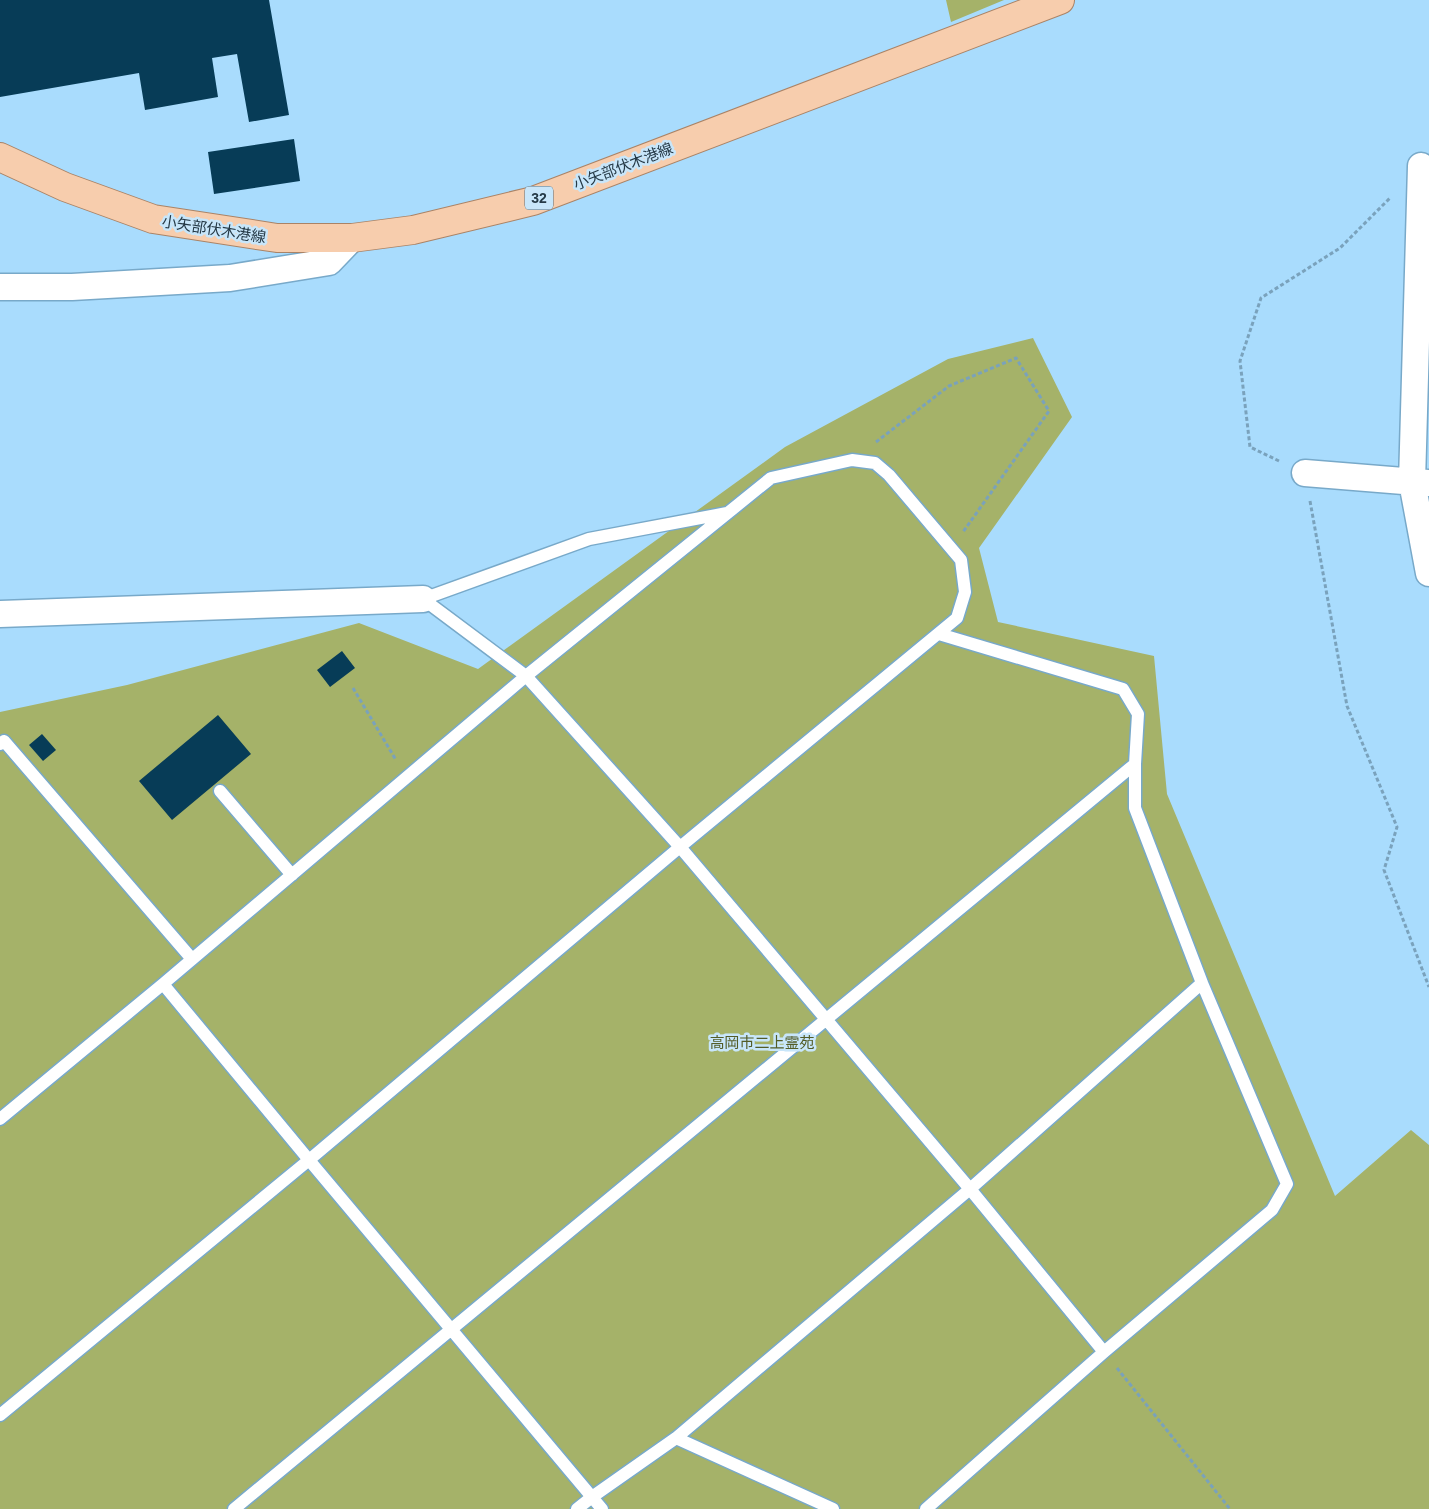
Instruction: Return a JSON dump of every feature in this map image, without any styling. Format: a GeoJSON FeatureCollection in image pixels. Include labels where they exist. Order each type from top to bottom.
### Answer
{"type":"FeatureCollection","features":[{"type":"Feature","properties":{"kind":"main road","name":"小矢部伏木港線"},"geometry":{"type":"LineString","coordinates":[[0,157],[65,187],[153,219],[277,238],[352,238],[413,230],[533,201],[1060,0]]}},
{"type":"Feature","properties":{"kind":"street"},"geometry":{"type":"LineString","coordinates":[[1421,166],[1421,482],[1429,573]]}},
{"type":"Feature","properties":{"kind":"street"},"geometry":{"type":"LineString","coordinates":[[0,287],[72,287],[230,278],[329,262],[352,238]]}},
{"type":"Feature","properties":{"kind":"street"},"geometry":{"type":"LineString","coordinates":[[1304,473],[1421,482]]}},
{"type":"Feature","properties":{"kind":"street"},"geometry":{"type":"LineString","coordinates":[[0,614],[423,599]]}},
{"type":"Feature","properties":{"kind":"lane"},"geometry":{"type":"LineString","coordinates":[[0,1119],[164,984],[526,676],[771,478],[852,460],[875,463],[889,475],[961,560],[965,592],[957,618],[680,847],[309,1160],[0,1416]]}},
{"type":"Feature","properties":{"kind":"lane"},"geometry":{"type":"LineString","coordinates":[[423,599],[589,539],[729,512]]}},
{"type":"Feature","properties":{"kind":"lane"},"geometry":{"type":"LineString","coordinates":[[423,599],[526,676],[680,847],[970,1188],[1104,1352]]}},
{"type":"Feature","properties":{"kind":"lane"},"geometry":{"type":"LineString","coordinates":[[926,1509],[1104,1352],[1272,1210],[1287,1184],[1202,983],[1135,808],[1134,764],[1138,714],[1123,689],[938,634]]}},
{"type":"Feature","properties":{"kind":"lane"},"geometry":{"type":"LineString","coordinates":[[0,744],[4,741],[192,959]]}},
{"type":"Feature","properties":{"kind":"lane"},"geometry":{"type":"LineString","coordinates":[[234,1509],[1134,764]]}},
{"type":"Feature","properties":{"kind":"lane"},"geometry":{"type":"LineString","coordinates":[[220,791],[292,875]]}},
{"type":"Feature","properties":{"kind":"lane"},"geometry":{"type":"LineString","coordinates":[[577,1509],[676,1438],[970,1188],[1202,983]]}},
{"type":"Feature","properties":{"kind":"lane"},"geometry":{"type":"LineString","coordinates":[[164,984],[602,1509]]}},
{"type":"Feature","properties":{"kind":"lane"},"geometry":{"type":"LineString","coordinates":[[676,1438],[833,1509]]}},
{"type":"Feature","properties":{"kind":"path"},"geometry":{"type":"LineString","coordinates":[[1421,166],[1340,248],[1261,298],[1240,361],[1250,447],[1304,473],[1347,706],[1397,827],[1384,870],[1429,987]]}},
{"type":"Feature","properties":{"kind":"path"},"geometry":{"type":"LineString","coordinates":[[852,460],[949,386],[1016,358],[1050,411],[951,549]]}},
{"type":"Feature","properties":{"kind":"path"},"geometry":{"type":"LineString","coordinates":[[353,688],[407,778]]}},
{"type":"Feature","properties":{"kind":"path"},"geometry":{"type":"LineString","coordinates":[[1104,1352],[1230,1509]]}},
{"type":"Feature","properties":{"kind":"green space"},"geometry":{"type":"Polygon","coordinates":[[[946,0],[1004,0],[951,22],[946,0]]]}},
{"type":"Feature","properties":{"kind":"green space","name":"高岡市二上霊苑"},"geometry":{"type":"Polygon","coordinates":[[[1033,338],[1072,417],[979,548],[998,622],[1154,656],[1167,794],[1335,1196],[1411,1130],[1429,1145],[1429,1509],[0,1509],[0,712],[127,685],[359,623],[478,669],[785,447],[948,359],[1033,338]]]}},
{"type":"Feature","properties":{"kind":"building"},"geometry":{"type":"Polygon","coordinates":[[[0,0],[269,0],[289,115],[249,122],[237,54],[212,58],[218,97],[145,110],[139,73],[0,97],[0,0]]]}},
{"type":"Feature","properties":{"kind":"building"},"geometry":{"type":"Polygon","coordinates":[[[294,139],[300,181],[214,194],[208,152],[294,139]]]}},
{"type":"Feature","properties":{"kind":"building"},"geometry":{"type":"Polygon","coordinates":[[[342,651],[355,668],[330,687],[317,670],[342,651]]]}},
{"type":"Feature","properties":{"kind":"building"},"geometry":{"type":"Polygon","coordinates":[[[218,715],[251,754],[172,820],[139,781],[218,715]]]}},
{"type":"Feature","properties":{"kind":"building"},"geometry":{"type":"Polygon","coordinates":[[[42,734],[56,750],[43,761],[29,745],[42,734]]]}}]}
